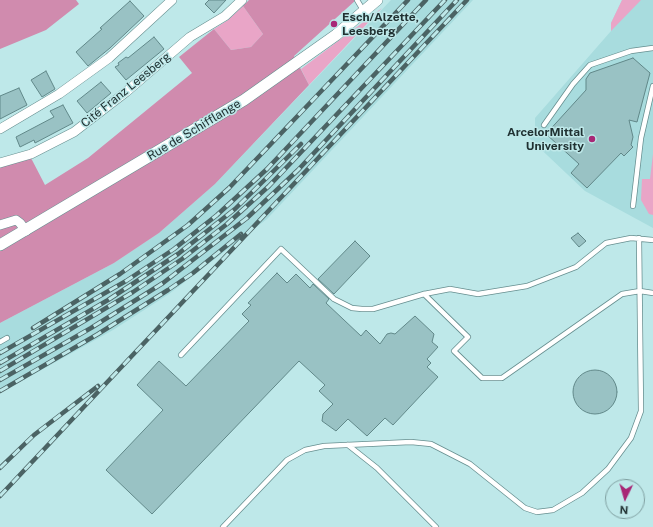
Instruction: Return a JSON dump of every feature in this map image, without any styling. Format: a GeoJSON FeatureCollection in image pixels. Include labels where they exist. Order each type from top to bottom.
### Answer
{"type":"FeatureCollection","features":[{"type":"Feature","properties":{"kind":"street"},"geometry":{"type":"LineString","coordinates":[[0,129],[60,94],[109,58],[172,0]]}},
{"type":"Feature","properties":{"kind":"street","name":"Cité Franz Leesberg"},"geometry":{"type":"LineString","coordinates":[[0,163],[31,154],[74,132],[126,92],[190,37],[225,16],[242,0]]}},
{"type":"Feature","properties":{"kind":"street","name":"Rue de Schifflange"},"geometry":{"type":"LineString","coordinates":[[0,245],[26,231],[244,100],[336,35],[377,0]]}},
{"type":"Feature","properties":{"kind":"street"},"geometry":{"type":"LineString","coordinates":[[0,225],[16,220],[26,231]]}},
{"type":"Feature","properties":{"kind":"lane"},"geometry":{"type":"LineString","coordinates":[[357,0],[364,12]]}},
{"type":"Feature","properties":{"kind":"lane"},"geometry":{"type":"LineString","coordinates":[[544,125],[573,84],[590,65],[631,51],[653,48]]}},
{"type":"Feature","properties":{"kind":"lane"},"geometry":{"type":"LineString","coordinates":[[633,206],[641,138],[653,86]]}},
{"type":"Feature","properties":{"kind":"lane"},"geometry":{"type":"LineString","coordinates":[[181,355],[282,249],[334,299],[352,308],[373,309],[424,294],[450,289],[478,294],[527,286],[576,267],[606,243],[622,238],[653,240]]}},
{"type":"Feature","properties":{"kind":"lane"},"geometry":{"type":"LineString","coordinates":[[223,527],[287,460],[305,450],[348,445],[411,442],[431,444],[470,464],[525,508],[537,512],[552,510],[582,493],[608,470],[631,438],[641,411],[639,238]]}},
{"type":"Feature","properties":{"kind":"lane"},"geometry":{"type":"LineString","coordinates":[[424,294],[468,336],[454,351],[482,378],[502,378],[622,294],[640,291],[653,293]]}},
{"type":"Feature","properties":{"kind":"lane"},"geometry":{"type":"LineString","coordinates":[[0,342],[7,338]]}},
{"type":"Feature","properties":{"kind":"lane"},"geometry":{"type":"LineString","coordinates":[[348,445],[377,468],[436,527]]}},
{"type":"Feature","properties":{"kind":"shaded area"},"geometry":{"type":"Polygon","coordinates":[[[0,0],[76,0],[79,4],[46,30],[0,49],[0,0]]]}},
{"type":"Feature","properties":{"kind":"shaded area"},"geometry":{"type":"Polygon","coordinates":[[[249,0],[356,0],[294,56],[309,85],[215,184],[159,233],[114,263],[0,323],[0,167],[31,158],[45,185],[88,158],[192,73],[179,57],[214,29],[231,50],[251,47],[263,34],[243,6],[249,0]]]}},
{"type":"Feature","properties":{"kind":"shaded area"},"geometry":{"type":"Polygon","coordinates":[[[391,0],[473,0],[267,219],[169,294],[113,330],[0,393],[0,323],[114,263],[159,233],[215,184],[391,0]]]}},
{"type":"Feature","properties":{"kind":"shaded area"},"geometry":{"type":"Polygon","coordinates":[[[622,0],[653,0],[653,228],[585,191],[529,138],[535,128],[535,118],[611,31],[611,23],[622,0]]]}},
{"type":"Feature","properties":{"kind":"shaded area"},"geometry":{"type":"Polygon","coordinates":[[[622,0],[641,0],[611,31],[611,23],[622,0]]]}},
{"type":"Feature","properties":{"kind":"shaded area"},"geometry":{"type":"Polygon","coordinates":[[[243,6],[263,34],[251,47],[231,50],[214,29],[228,20],[243,6]]]}},
{"type":"Feature","properties":{"kind":"shaded area"},"geometry":{"type":"Polygon","coordinates":[[[382,8],[309,85],[301,69],[382,8]]]}},
{"type":"Feature","properties":{"kind":"shaded area"},"geometry":{"type":"Polygon","coordinates":[[[653,154],[653,215],[649,214],[641,200],[642,179],[650,179],[653,154]]]}},
{"type":"Feature","properties":{"kind":"building"},"geometry":{"type":"Polygon","coordinates":[[[209,0],[226,0],[214,13],[205,4],[209,0]]]}},
{"type":"Feature","properties":{"kind":"building"},"geometry":{"type":"Polygon","coordinates":[[[130,1],[144,16],[110,48],[88,66],[76,52],[130,1]]]}},
{"type":"Feature","properties":{"kind":"building"},"geometry":{"type":"Polygon","coordinates":[[[154,37],[164,49],[126,80],[115,67],[119,65],[118,63],[126,57],[128,58],[154,37]]]}},
{"type":"Feature","properties":{"kind":"building","name":"ArcelorMittal University"},"geometry":{"type":"Polygon","coordinates":[[[633,58],[650,73],[637,122],[629,120],[633,137],[631,145],[633,147],[624,156],[621,153],[587,188],[571,173],[579,164],[546,134],[586,90],[586,79],[590,73],[633,58]]]}},
{"type":"Feature","properties":{"kind":"building"},"geometry":{"type":"Polygon","coordinates":[[[46,71],[55,89],[42,97],[31,80],[46,71]]]}},
{"type":"Feature","properties":{"kind":"building"},"geometry":{"type":"Polygon","coordinates":[[[101,82],[111,93],[87,113],[77,101],[101,82]]]}},
{"type":"Feature","properties":{"kind":"building"},"geometry":{"type":"Polygon","coordinates":[[[19,88],[27,105],[0,119],[0,96],[19,88]]]}},
{"type":"Feature","properties":{"kind":"building"},"geometry":{"type":"Polygon","coordinates":[[[63,105],[73,123],[35,143],[34,140],[20,147],[16,137],[54,117],[50,111],[63,105]]]}},
{"type":"Feature","properties":{"kind":"building"},"geometry":{"type":"Polygon","coordinates":[[[578,233],[586,241],[579,247],[571,238],[578,233]]]}},
{"type":"Feature","properties":{"kind":"building"},"geometry":{"type":"Polygon","coordinates":[[[355,241],[370,256],[334,294],[318,279],[355,241]]]}},
{"type":"Feature","properties":{"kind":"building"},"geometry":{"type":"Polygon","coordinates":[[[277,273],[287,283],[296,274],[310,288],[313,284],[329,299],[326,303],[361,336],[366,330],[380,344],[387,334],[395,334],[415,316],[434,334],[432,342],[438,347],[427,359],[431,363],[427,367],[438,377],[393,425],[385,418],[367,436],[348,419],[336,431],[322,421],[323,414],[333,404],[319,391],[325,385],[299,361],[152,514],[106,470],[163,410],[137,385],[159,361],[186,386],[249,321],[242,314],[251,305],[248,303],[277,273]]]}},
{"type":"Feature","properties":{"kind":"building"},"geometry":{"type":"Polygon","coordinates":[[[595,370],[607,374],[613,380],[617,392],[613,404],[607,410],[595,414],[583,410],[577,404],[573,392],[577,380],[583,374],[595,370]]]}},
{"type":"Feature","properties":{"kind":"railway"},"geometry":{"type":"LineString","coordinates":[[33,328],[120,274],[188,225],[229,188],[408,0]]}},
{"type":"Feature","properties":{"kind":"railway"},"geometry":{"type":"LineString","coordinates":[[0,353],[126,281],[174,249],[217,215],[267,169],[426,0]]}},
{"type":"Feature","properties":{"kind":"railway"},"geometry":{"type":"LineString","coordinates":[[0,371],[133,292],[182,259],[227,224],[269,186],[445,0]]}},
{"type":"Feature","properties":{"kind":"railway"},"geometry":{"type":"LineString","coordinates":[[0,380],[91,328],[163,283],[247,218],[298,170],[457,0]]}},
{"type":"Feature","properties":{"kind":"railway"},"geometry":{"type":"LineString","coordinates":[[0,496],[467,0]]}},
{"type":"Feature","properties":{"kind":"railway"},"geometry":{"type":"LineString","coordinates":[[0,363],[108,300],[178,254],[235,209],[301,144]]}},
{"type":"Feature","properties":{"kind":"railway"},"geometry":{"type":"LineString","coordinates":[[0,391],[98,334],[168,290],[193,273],[241,234]]}},
{"type":"Feature","properties":{"kind":"railway"},"geometry":{"type":"LineString","coordinates":[[0,468],[34,435],[98,386]]}},
{"type":"Feature","properties":{"kind":"place","name":"Esch/Alzette, Leesberg"},"geometry":{"type":"Point","coordinates":[334,24]}},
{"type":"Feature","properties":{"kind":"place","name":"ArcelorMittal University"},"geometry":{"type":"Point","coordinates":[592,139]}}]}
